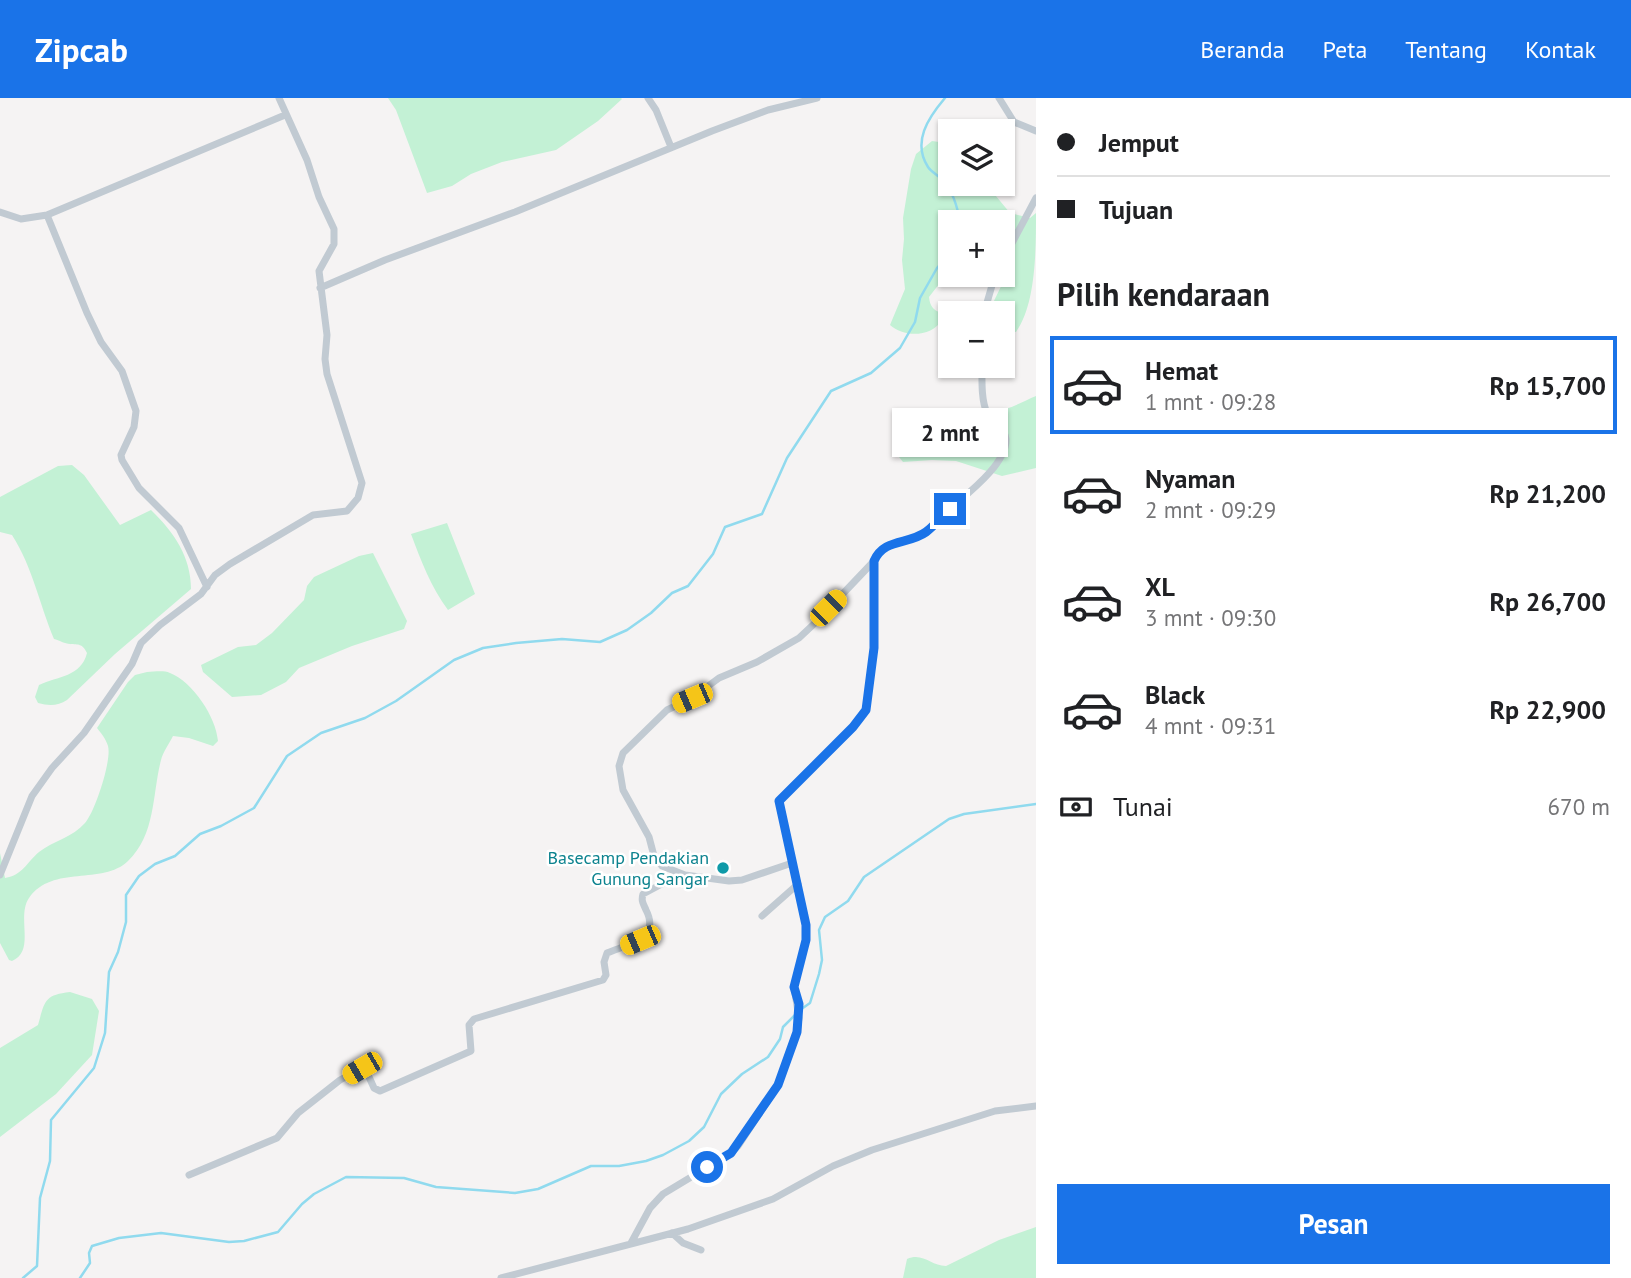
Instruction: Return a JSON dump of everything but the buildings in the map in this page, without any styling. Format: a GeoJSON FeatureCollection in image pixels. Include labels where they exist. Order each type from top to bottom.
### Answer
{"type":"FeatureCollection","features":[{"type":"Feature","properties":{"kind":"street"},"geometry":{"type":"LineString","coordinates":[[0,875],[32,796],[84,733],[132,664],[141,643],[230,564],[313,515],[347,511],[361,491],[362,483],[357,464],[336,405],[325,359],[327,335],[319,268],[334,244],[334,229],[279,98]]}},
{"type":"Feature","properties":{"kind":"street"},"geometry":{"type":"LineString","coordinates":[[648,98],[656,110],[671,147]]}},
{"type":"Feature","properties":{"kind":"street"},"geometry":{"type":"LineString","coordinates":[[320,288],[385,260],[515,212],[671,147],[768,110],[817,98]]}},
{"type":"Feature","properties":{"kind":"street"},"geometry":{"type":"LineString","coordinates":[[999,98],[1014,122],[1036,131]]}},
{"type":"Feature","properties":{"kind":"street"},"geometry":{"type":"LineString","coordinates":[[0,212],[22,219],[47,215],[285,115]]}},
{"type":"Feature","properties":{"kind":"street"},"geometry":{"type":"LineString","coordinates":[[1015,237],[1036,198]]}},
{"type":"Feature","properties":{"kind":"street"},"geometry":{"type":"LineString","coordinates":[[47,215],[87,313],[101,342],[122,371],[136,411],[134,427],[121,455],[122,460],[145,495],[178,528],[207,587]]}},
{"type":"Feature","properties":{"kind":"street"},"geometry":{"type":"LineString","coordinates":[[631,1243],[650,1208],[663,1194],[731,1153],[778,1085],[797,1032],[799,1018],[794,987],[806,940],[798,884],[779,805],[780,798],[862,719],[869,702],[874,648],[874,561],[877,553],[886,546],[929,530],[982,481],[1004,449],[1005,436],[985,408],[983,378]]}},
{"type":"Feature","properties":{"kind":"street"},"geometry":{"type":"LineString","coordinates":[[792,863],[742,880],[729,881],[685,875],[662,866],[654,856],[649,837],[623,790],[619,766],[622,753],[667,710],[692,698],[719,678],[757,663],[799,638],[874,561]]}},
{"type":"Feature","properties":{"kind":"street"},"geometry":{"type":"LineString","coordinates":[[189,1175],[277,1138],[298,1113],[340,1080],[362,1068],[365,1068],[375,1090],[380,1091],[468,1052],[472,1048],[469,1023],[474,1019],[603,980],[606,975],[604,962],[607,953],[640,940],[649,930],[650,919],[642,901],[643,894],[673,877],[685,875]]}},
{"type":"Feature","properties":{"kind":"street"},"geometry":{"type":"LineString","coordinates":[[762,916],[798,884]]}},
{"type":"Feature","properties":{"kind":"street"},"geometry":{"type":"LineString","coordinates":[[500,1278],[672,1233],[772,1199],[833,1166],[872,1150],[995,1111],[1036,1106]]}},
{"type":"Feature","properties":{"kind":"street"},"geometry":{"type":"LineString","coordinates":[[672,1233],[683,1243],[701,1250]]}},
{"type":"Feature","properties":{"kind":"green space"},"geometry":{"type":"Polygon","coordinates":[[[388,98],[622,99],[598,121],[556,150],[502,162],[471,174],[452,186],[427,193],[396,110],[388,98]]]}},
{"type":"Feature","properties":{"kind":"green space"},"geometry":{"type":"Polygon","coordinates":[[[932,141],[938,142],[938,196],[996,196],[1008,210],[938,210],[938,285],[929,297],[932,307],[938,311],[938,325],[932,330],[910,334],[890,325],[905,289],[902,260],[903,218],[916,154],[932,141]]]}},
{"type":"Feature","properties":{"kind":"green space"},"geometry":{"type":"Polygon","coordinates":[[[1036,213],[1031,292],[1028,307],[1016,332],[1015,301],[994,301],[1001,287],[1015,287],[1015,214],[1030,218],[1036,213]]]}},
{"type":"Feature","properties":{"kind":"green space"},"geometry":{"type":"Polygon","coordinates":[[[1036,396],[1036,468],[1002,476],[956,461],[903,462],[899,457],[912,432],[919,423],[929,417],[1005,409],[1036,396]]]}},
{"type":"Feature","properties":{"kind":"green space"},"geometry":{"type":"Polygon","coordinates":[[[72,465],[84,475],[120,525],[151,510],[159,518],[180,546],[188,566],[191,589],[115,654],[67,700],[46,705],[38,703],[35,697],[39,685],[68,675],[80,667],[87,653],[80,645],[54,639],[19,547],[12,535],[0,532],[0,497],[58,466],[72,465]]]}},
{"type":"Feature","properties":{"kind":"green space"},"geometry":{"type":"Polygon","coordinates":[[[447,523],[475,594],[448,610],[431,583],[411,534],[447,523]]]}},
{"type":"Feature","properties":{"kind":"green space"},"geometry":{"type":"Polygon","coordinates":[[[373,553],[407,621],[404,629],[352,646],[299,668],[286,682],[261,695],[232,697],[203,672],[201,665],[238,647],[256,645],[272,633],[304,600],[307,586],[314,577],[359,556],[373,553]]]}},
{"type":"Feature","properties":{"kind":"green space"},"geometry":{"type":"Polygon","coordinates":[[[167,672],[187,684],[208,711],[218,741],[213,746],[173,736],[162,757],[152,814],[144,839],[137,850],[128,861],[105,873],[64,878],[39,888],[29,898],[26,906],[23,950],[12,961],[9,960],[0,943],[0,853],[5,878],[20,871],[39,852],[75,832],[85,823],[98,797],[109,753],[105,739],[97,728],[128,682],[135,675],[167,672]]]}},
{"type":"Feature","properties":{"kind":"green space"},"geometry":{"type":"Polygon","coordinates":[[[70,992],[92,999],[99,1011],[92,1055],[56,1094],[0,1137],[0,1048],[38,1025],[44,1005],[50,997],[70,992]]]}},
{"type":"Feature","properties":{"kind":"green space"},"geometry":{"type":"Polygon","coordinates":[[[1036,1227],[1036,1278],[903,1278],[907,1259],[918,1257],[946,1266],[999,1240],[1036,1227]]]}},
{"type":"Feature","properties":{"kind":"waterway"},"geometry":{"type":"LineString","coordinates":[[945,98],[924,131],[923,158],[950,191],[957,210]]}},
{"type":"Feature","properties":{"kind":"waterway"},"geometry":{"type":"LineString","coordinates":[[23,1278],[37,1266],[40,1198],[50,1161],[51,1120],[94,1068],[105,1033],[109,972],[126,922],[126,895],[139,876],[155,864],[175,856],[200,834],[254,808],[287,756],[321,733],[365,718],[396,701],[454,660],[483,648],[516,643],[562,639],[600,642],[627,630],[651,613],[672,593],[688,586],[713,554],[725,527],[762,514],[787,458],[831,391],[871,373],[900,348],[915,322],[920,298],[938,267]]}},
{"type":"Feature","properties":{"kind":"waterway"},"geometry":{"type":"LineString","coordinates":[[800,1010],[810,1003],[819,974],[822,960],[819,930],[825,917],[848,901],[864,877],[949,819],[964,814],[1036,804]]}},
{"type":"Feature","properties":{"kind":"waterway"},"geometry":{"type":"LineString","coordinates":[[80,1278],[90,1263],[89,1253],[92,1246],[119,1238],[161,1233],[229,1242],[278,1232],[314,1194],[346,1177],[404,1178],[436,1187],[515,1193],[538,1189],[591,1166],[619,1166],[663,1155],[689,1141],[704,1127],[721,1094],[742,1074],[768,1057],[780,1039],[783,1027],[795,1015]]}},
{"type":"Feature","properties":{"kind":"place","name":"Basecamp Pendakian Gunung Sangar"},"geometry":{"type":"Point","coordinates":[723,868]}},
{"type":"Feature","properties":{"kind":"route"},"geometry":{"type":"LineString","coordinates":[[707,1167],[738,1146],[778,1085],[797,1032],[799,1004],[794,987],[806,940],[806,925],[779,805],[780,798],[862,719],[866,710],[874,648],[874,561],[877,553],[891,544],[929,530],[950,509]]}}]}
